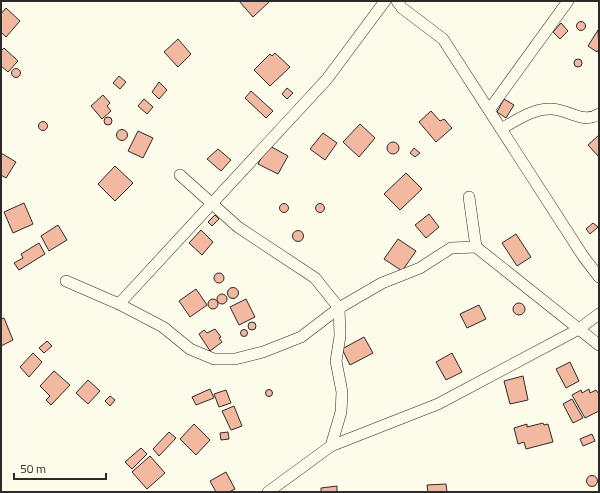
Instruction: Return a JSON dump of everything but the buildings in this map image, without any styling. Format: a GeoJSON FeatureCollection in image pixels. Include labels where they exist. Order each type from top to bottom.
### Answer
{"type":"FeatureCollection","features":[{"type":"Feature","properties":{"kind":"street"},"geometry":{"type":"LineString","coordinates":[[119,304],[327,79],[385,1]]}},
{"type":"Feature","properties":{"kind":"street"},"geometry":{"type":"LineString","coordinates":[[489,110],[568,1]]}},
{"type":"Feature","properties":{"kind":"street"},"geometry":{"type":"LineString","coordinates":[[402,3],[443,39],[583,256],[599,277]]}},
{"type":"Feature","properties":{"kind":"street"},"geometry":{"type":"LineString","coordinates":[[501,129],[533,111],[552,108],[578,117],[594,117],[599,114]]}},
{"type":"Feature","properties":{"kind":"street"},"geometry":{"type":"LineString","coordinates":[[180,175],[238,227],[315,278],[339,308],[340,336],[336,361],[342,392],[341,412],[332,446]]}},
{"type":"Feature","properties":{"kind":"street"},"geometry":{"type":"LineString","coordinates":[[469,197],[476,247]]}},
{"type":"Feature","properties":{"kind":"street"},"geometry":{"type":"LineString","coordinates":[[66,281],[119,304],[163,328],[190,349],[214,359],[235,359],[263,352],[301,337],[339,308],[382,283],[420,268],[451,248],[476,247],[599,345]]}},
{"type":"Feature","properties":{"kind":"street"},"geometry":{"type":"LineString","coordinates":[[268,492],[332,446],[438,404],[579,329],[599,314]]}}]}
